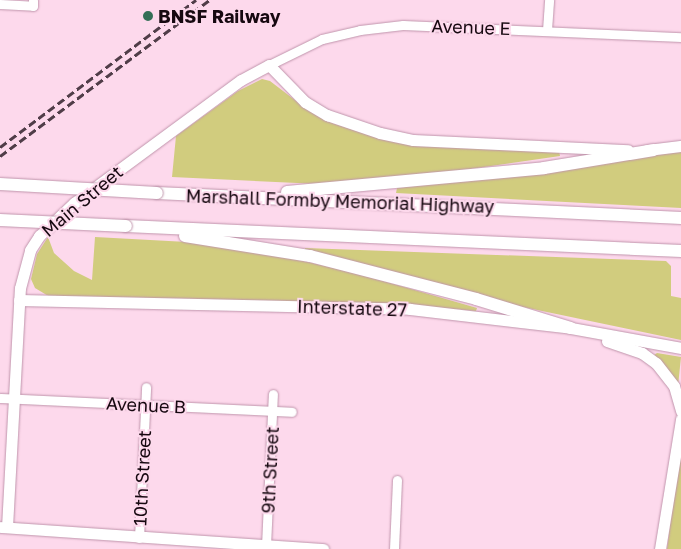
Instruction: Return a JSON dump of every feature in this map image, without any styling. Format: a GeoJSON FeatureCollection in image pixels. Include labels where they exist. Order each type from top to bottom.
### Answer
{"type":"FeatureCollection","features":[{"type":"Feature","properties":{"kind":"highway"},"geometry":{"type":"LineString","coordinates":[[226,197],[404,184],[544,168],[654,150]]}},
{"type":"Feature","properties":{"kind":"highway","name":"Marshall Formby Memorial Highway"},"geometry":{"type":"LineString","coordinates":[[0,184],[226,197],[681,218]]}},
{"type":"Feature","properties":{"kind":"highway","name":"Marshall Formby Memorial Highway"},"geometry":{"type":"LineString","coordinates":[[0,220],[681,251]]}},
{"type":"Feature","properties":{"kind":"highway"},"geometry":{"type":"LineString","coordinates":[[126,226],[310,256],[476,299],[571,328]]}},
{"type":"Feature","properties":{"kind":"main road"},"geometry":{"type":"LineString","coordinates":[[269,65],[305,102],[335,118],[380,133],[413,140],[654,150],[681,146]]}},
{"type":"Feature","properties":{"kind":"main road","name":"Main Street"},"geometry":{"type":"LineString","coordinates":[[4,527],[19,300],[24,262],[39,236],[74,203],[241,80],[269,65]]}},
{"type":"Feature","properties":{"kind":"main road","name":"Interstate 27"},"geometry":{"type":"LineString","coordinates":[[19,300],[410,309],[571,328],[595,334],[681,348]]}},
{"type":"Feature","properties":{"kind":"main road"},"geometry":{"type":"LineString","coordinates":[[595,334],[613,345],[642,353],[656,363],[674,386],[681,411]]}},
{"type":"Feature","properties":{"kind":"main road"},"geometry":{"type":"LineString","coordinates":[[660,549],[681,419]]}},
{"type":"Feature","properties":{"kind":"main road"},"geometry":{"type":"LineString","coordinates":[[4,527],[139,538],[322,549]]}},
{"type":"Feature","properties":{"kind":"street"},"geometry":{"type":"LineString","coordinates":[[547,30],[549,0]]}},
{"type":"Feature","properties":{"kind":"street"},"geometry":{"type":"LineString","coordinates":[[0,4],[33,3]]}},
{"type":"Feature","properties":{"kind":"street","name":"Avenue E"},"geometry":{"type":"LineString","coordinates":[[269,65],[322,39],[360,30],[413,25],[681,37]]}},
{"type":"Feature","properties":{"kind":"street","name":"10th Street"},"geometry":{"type":"LineString","coordinates":[[139,538],[146,387]]}},
{"type":"Feature","properties":{"kind":"street","name":"9th Street"},"geometry":{"type":"LineString","coordinates":[[266,546],[273,394]]}},
{"type":"Feature","properties":{"kind":"street","name":"Avenue B"},"geometry":{"type":"LineString","coordinates":[[0,398],[292,412]]}},
{"type":"Feature","properties":{"kind":"street"},"geometry":{"type":"LineString","coordinates":[[394,549],[397,480]]}},
{"type":"Feature","properties":{"kind":"shaded area"},"geometry":{"type":"Polygon","coordinates":[[[262,79],[270,81],[300,104],[332,123],[385,140],[559,151],[560,156],[429,175],[319,184],[172,177],[176,136],[238,91],[262,79]]]}},
{"type":"Feature","properties":{"kind":"shaded area"},"geometry":{"type":"Polygon","coordinates":[[[681,151],[681,208],[396,193],[397,188],[566,169],[681,151]]]}},
{"type":"Feature","properties":{"kind":"shaded area"},"geometry":{"type":"Polygon","coordinates":[[[48,237],[54,253],[74,271],[92,280],[95,237],[187,242],[272,254],[352,272],[477,308],[476,311],[398,304],[50,297],[35,288],[31,279],[37,254],[48,237]]]}},
{"type":"Feature","properties":{"kind":"shaded area"},"geometry":{"type":"Polygon","coordinates":[[[305,248],[666,261],[671,266],[671,296],[681,298],[681,340],[523,307],[305,251],[305,248]]]}},
{"type":"Feature","properties":{"kind":"shaded area"},"geometry":{"type":"Polygon","coordinates":[[[657,353],[681,357],[678,386],[654,355],[657,353]]]}},
{"type":"Feature","properties":{"kind":"shaded area"},"geometry":{"type":"Polygon","coordinates":[[[681,454],[681,549],[667,549],[673,501],[681,454]]]}},
{"type":"Feature","properties":{"kind":"railway"},"geometry":{"type":"LineString","coordinates":[[0,147],[196,0]]}},
{"type":"Feature","properties":{"kind":"railway"},"geometry":{"type":"LineString","coordinates":[[0,156],[209,0]]}},
{"type":"Feature","properties":{"kind":"place","name":"BNSF Railway"},"geometry":{"type":"Point","coordinates":[148,16]}}]}
